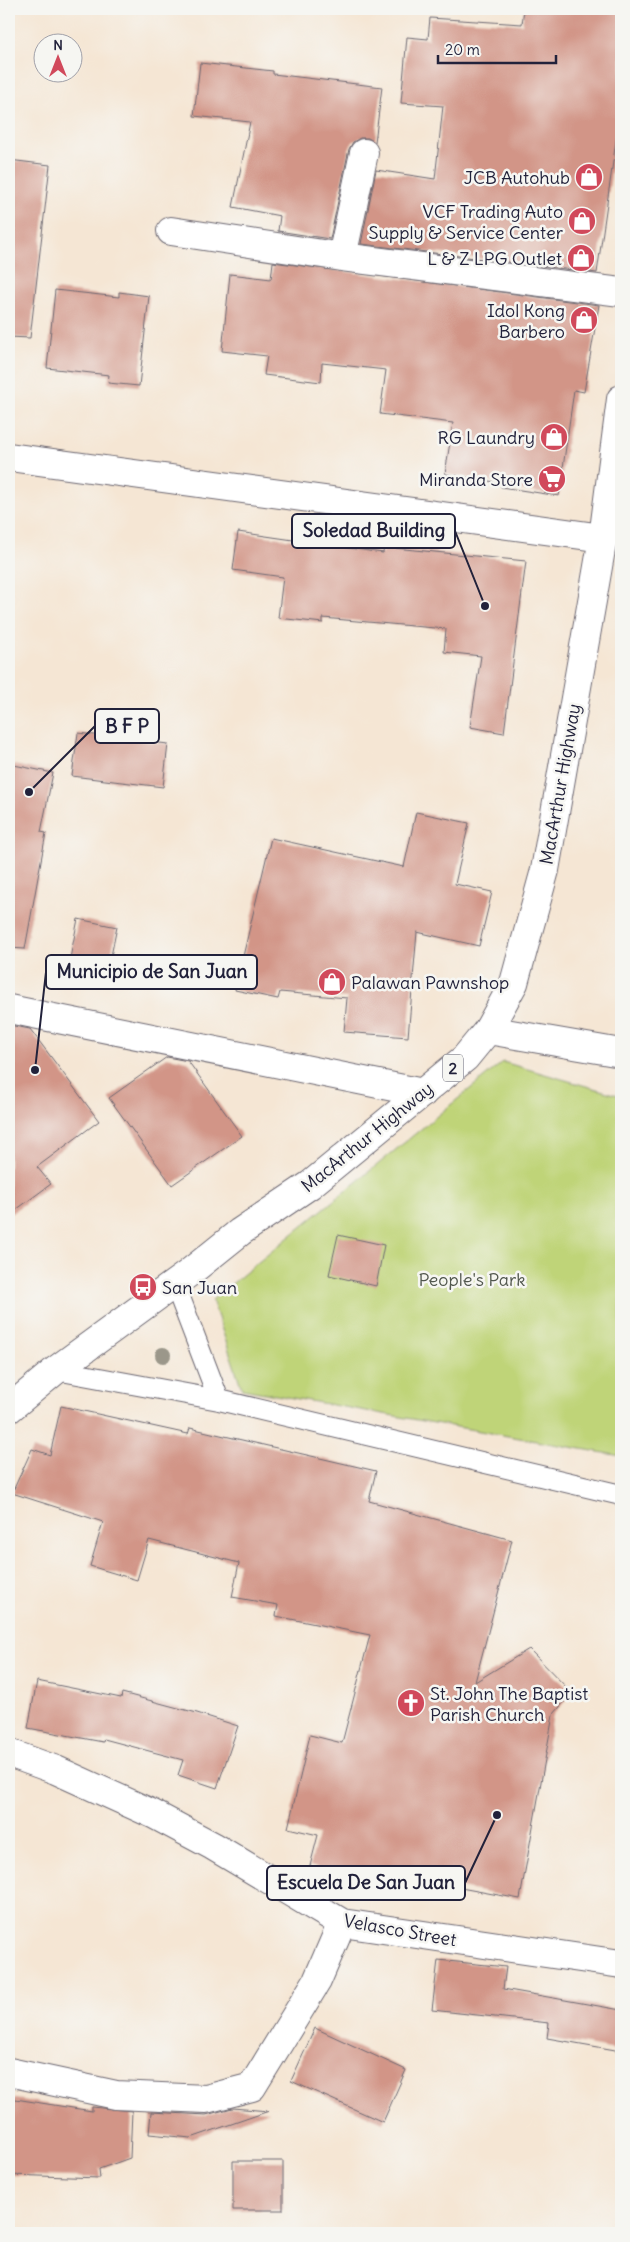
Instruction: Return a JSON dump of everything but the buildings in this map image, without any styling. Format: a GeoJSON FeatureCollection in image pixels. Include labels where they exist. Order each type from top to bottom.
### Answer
{"type":"FeatureCollection","features":[{"type":"Feature","properties":{"kind":"main road"},"geometry":{"type":"LineString","coordinates":[[342,257],[364,154]]}},
{"type":"Feature","properties":{"kind":"main road"},"geometry":{"type":"LineString","coordinates":[[171,231],[342,257],[621,292]]}},
{"type":"Feature","properties":{"kind":"main road","name":"MacArthur Highway"},"geometry":{"type":"LineString","coordinates":[[9,1409],[56,1370],[240,1232],[310,1184],[465,1058],[488,1030],[514,983],[545,870],[603,538],[621,399]]}},
{"type":"Feature","properties":{"kind":"main road"},"geometry":{"type":"LineString","coordinates":[[9,457],[603,538]]}},
{"type":"Feature","properties":{"kind":"main road"},"geometry":{"type":"LineString","coordinates":[[9,1009],[423,1093]]}},
{"type":"Feature","properties":{"kind":"main road"},"geometry":{"type":"LineString","coordinates":[[488,1030],[621,1053]]}},
{"type":"Feature","properties":{"kind":"main road","name":"Velasco Street"},"geometry":{"type":"LineString","coordinates":[[9,1753],[56,1770],[153,1814],[221,1850],[342,1923],[621,1964]]}},
{"type":"Feature","properties":{"kind":"main road"},"geometry":{"type":"LineString","coordinates":[[9,2072],[116,2095],[206,2099],[252,2087],[317,1981],[342,1923]]}},
{"type":"Feature","properties":{"kind":"lane"},"geometry":{"type":"LineString","coordinates":[[174,1282],[219,1400]]}},
{"type":"Feature","properties":{"kind":"lane"},"geometry":{"type":"LineString","coordinates":[[56,1370],[219,1400],[621,1494]]}},
{"type":"Feature","properties":{"kind":"green space","name":"People's Park"},"geometry":{"type":"Polygon","coordinates":[[[503,1062],[621,1096],[621,1456],[242,1389],[212,1300],[503,1062]]]}},
{"type":"Feature","properties":{"kind":"place","name":"JCB Autohub"},"geometry":{"type":"Point","coordinates":[589,177]}},
{"type":"Feature","properties":{"kind":"place","name":"VCF Trading Auto Supply & Service Center"},"geometry":{"type":"Point","coordinates":[582,221]}},
{"type":"Feature","properties":{"kind":"place","name":"L & Z LPG Outlet"},"geometry":{"type":"Point","coordinates":[581,258]}},
{"type":"Feature","properties":{"kind":"place","name":"Idol Kong Barbero"},"geometry":{"type":"Point","coordinates":[584,320]}},
{"type":"Feature","properties":{"kind":"place","name":"RG Laundry"},"geometry":{"type":"Point","coordinates":[554,437]}},
{"type":"Feature","properties":{"kind":"place","name":"Miranda Store"},"geometry":{"type":"Point","coordinates":[552,479]}},
{"type":"Feature","properties":{"kind":"place","name":"Soledad Building"},"geometry":{"type":"Point","coordinates":[485,606]}},
{"type":"Feature","properties":{"kind":"place","name":"B F P"},"geometry":{"type":"Point","coordinates":[29,792]}},
{"type":"Feature","properties":{"kind":"place","name":"Palawan Pawnshop"},"geometry":{"type":"Point","coordinates":[332,982]}},
{"type":"Feature","properties":{"kind":"place","name":"Municipio de San Juan"},"geometry":{"type":"Point","coordinates":[35,1070]}},
{"type":"Feature","properties":{"kind":"place","name":"San Juan"},"geometry":{"type":"Point","coordinates":[143,1287]}},
{"type":"Feature","properties":{"kind":"place","name":"St. John The Baptist Parish Church"},"geometry":{"type":"Point","coordinates":[411,1703]}},
{"type":"Feature","properties":{"kind":"place","name":"Escuela De San Juan"},"geometry":{"type":"Point","coordinates":[497,1815]}}]}
